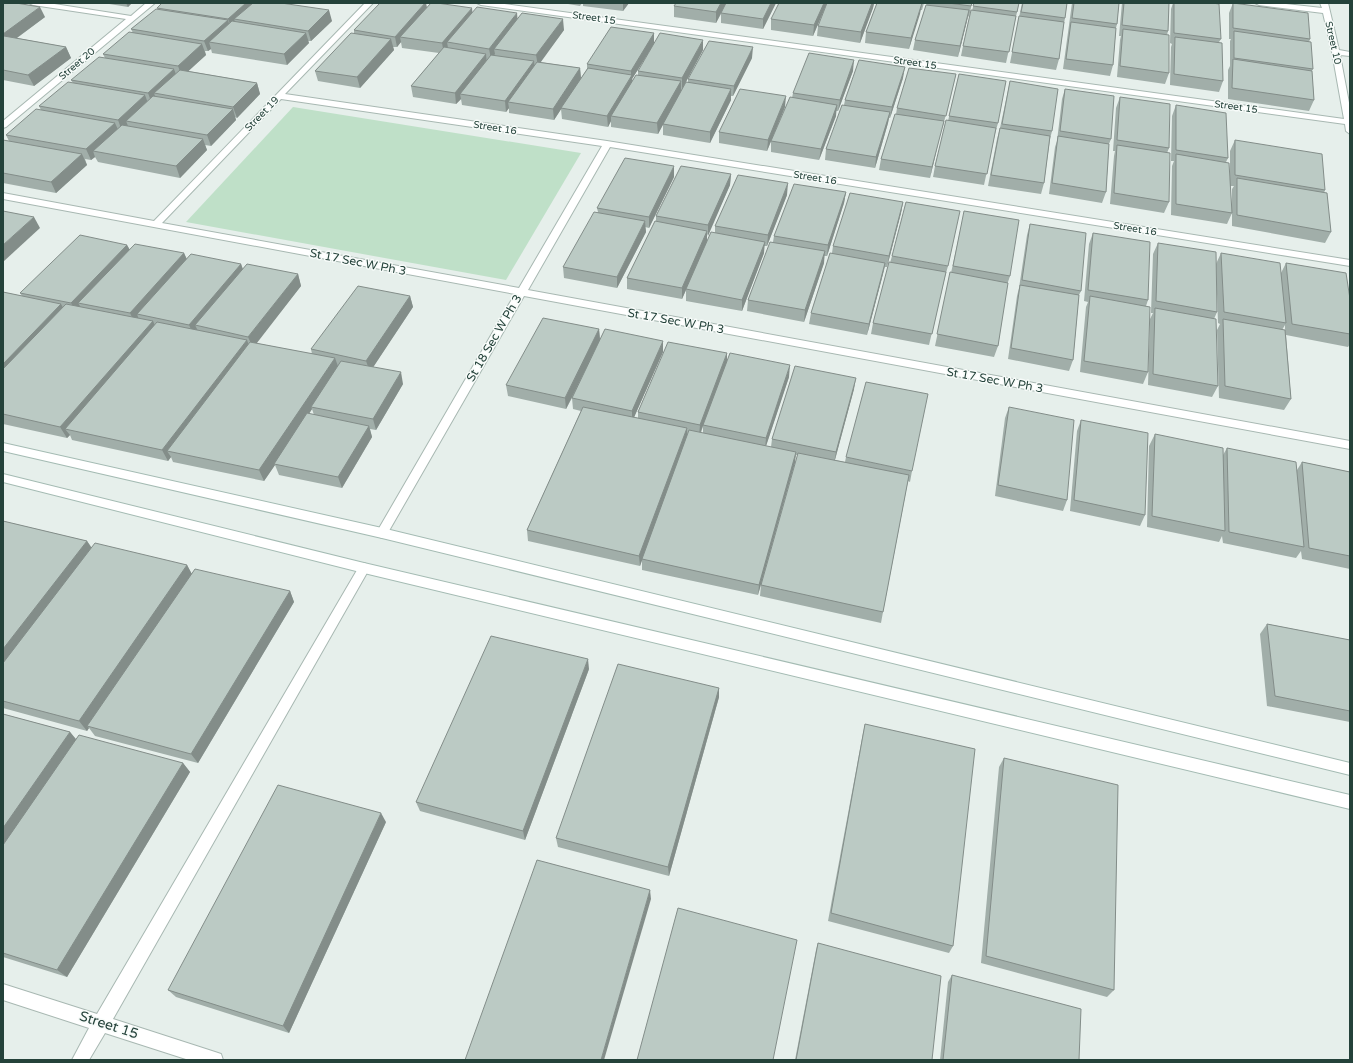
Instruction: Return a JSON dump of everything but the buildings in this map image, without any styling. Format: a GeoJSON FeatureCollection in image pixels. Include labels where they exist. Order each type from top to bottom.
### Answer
{"type":"FeatureCollection","features":[{"type":"Feature","properties":{"kind":"street"},"geometry":{"type":"LineString","coordinates":[[33,3],[132,18]]}},
{"type":"Feature","properties":{"kind":"street","name":"Street 20"},"geometry":{"type":"LineString","coordinates":[[3,125],[151,3]]}},
{"type":"Feature","properties":{"kind":"street","name":"Street 19"},"geometry":{"type":"LineString","coordinates":[[155,225],[369,3]]}},
{"type":"Feature","properties":{"kind":"street","name":"Street 15"},"geometry":{"type":"LineString","coordinates":[[482,3],[1349,126]]}},
{"type":"Feature","properties":{"kind":"street"},"geometry":{"type":"LineString","coordinates":[[1259,3],[1324,7]]}},
{"type":"Feature","properties":{"kind":"street","name":"Street 10"},"geometry":{"type":"LineString","coordinates":[[1324,7],[1336,52],[1349,126]]}},
{"type":"Feature","properties":{"kind":"street"},"geometry":{"type":"LineString","coordinates":[[1336,52],[1350,54]]}},
{"type":"Feature","properties":{"kind":"street","name":"Street 16"},"geometry":{"type":"LineString","coordinates":[[280,96],[607,144],[1350,263]]}},
{"type":"Feature","properties":{"kind":"street","name":"St 18 Sec W Ph 3"},"geometry":{"type":"LineString","coordinates":[[382,533],[520,292],[607,144]]}},
{"type":"Feature","properties":{"kind":"street","name":"St 17 Sec W Ph 3"},"geometry":{"type":"LineString","coordinates":[[3,196],[1350,445]]}},
{"type":"Feature","properties":{"kind":"street"},"geometry":{"type":"LineString","coordinates":[[3,447],[382,533],[1350,769]]}},
{"type":"Feature","properties":{"kind":"street"},"geometry":{"type":"LineString","coordinates":[[3,478],[364,568],[1350,802]]}},
{"type":"Feature","properties":{"kind":"street"},"geometry":{"type":"LineString","coordinates":[[80,1060],[364,568]]}},
{"type":"Feature","properties":{"kind":"street","name":"Street 15"},"geometry":{"type":"LineString","coordinates":[[3,992],[215,1060]]}},
{"type":"Feature","properties":{"kind":"green space"},"geometry":{"type":"Polygon","coordinates":[[[293,107],[581,153],[506,280],[186,222],[293,107]]]}}]}
